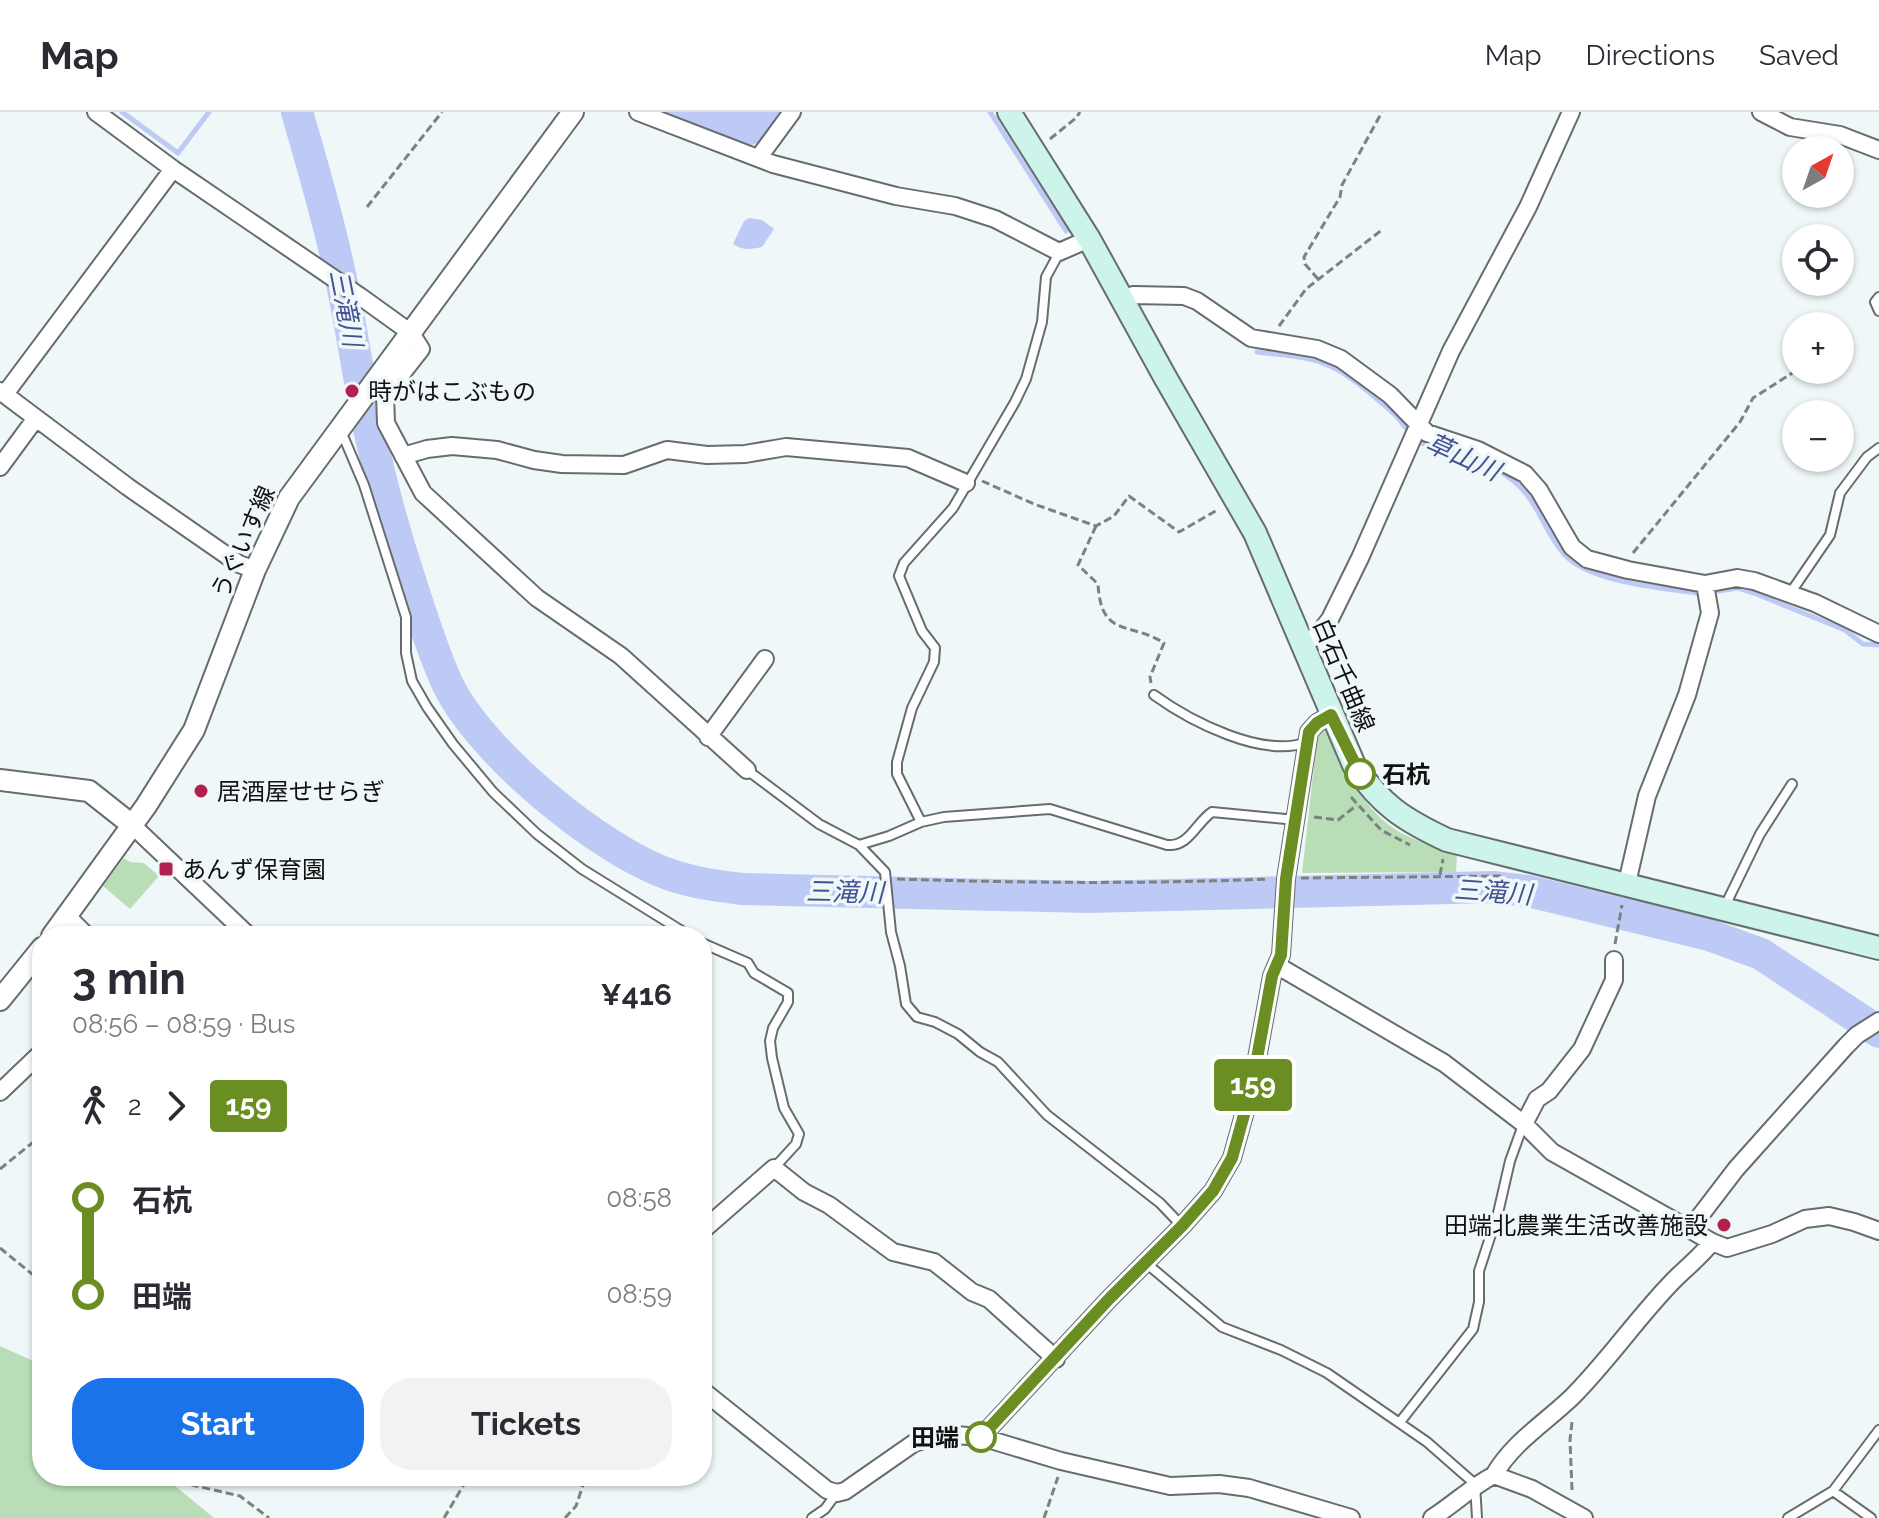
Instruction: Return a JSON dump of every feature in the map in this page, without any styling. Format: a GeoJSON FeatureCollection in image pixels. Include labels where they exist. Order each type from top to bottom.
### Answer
{"type":"FeatureCollection","features":[{"type":"Feature","properties":{"kind":"main road","name":"白石千曲線"},"geometry":{"type":"LineString","coordinates":[[1009,112],[1089,239],[1255,533],[1354,765],[1397,814],[1447,840],[1625,891],[1723,909],[1879,948]]}},
{"type":"Feature","properties":{"kind":"street"},"geometry":{"type":"LineString","coordinates":[[96,112],[173,169],[411,333],[421,349],[385,395],[386,423],[423,493],[537,598],[621,656],[747,770]]}},
{"type":"Feature","properties":{"kind":"street","name":"うぐいす線"},"geometry":{"type":"LineString","coordinates":[[60,926],[132,825],[194,730],[255,570],[276,523],[306,473],[573,112]]}},
{"type":"Feature","properties":{"kind":"street"},"geometry":{"type":"LineString","coordinates":[[638,112],[773,164],[830,180],[955,206],[995,219],[1059,252],[1089,239]]}},
{"type":"Feature","properties":{"kind":"street"},"geometry":{"type":"LineString","coordinates":[[759,157],[792,112]]}},
{"type":"Feature","properties":{"kind":"street"},"geometry":{"type":"LineString","coordinates":[[1304,645],[1330,619],[1451,351],[1528,207],[1571,112]]}},
{"type":"Feature","properties":{"kind":"street"},"geometry":{"type":"LineString","coordinates":[[1761,112],[1790,127],[1840,135],[1879,150]]}},
{"type":"Feature","properties":{"kind":"street"},"geometry":{"type":"LineString","coordinates":[[173,169],[2,392],[128,487],[239,564],[255,570]]}},
{"type":"Feature","properties":{"kind":"street"},"geometry":{"type":"LineString","coordinates":[[1122,299],[1133,295],[1184,296],[1197,301],[1251,338],[1317,349],[1341,359],[1409,413],[1415,434]]}},
{"type":"Feature","properties":{"kind":"street"},"geometry":{"type":"LineString","coordinates":[[0,467],[36,418]]}},
{"type":"Feature","properties":{"kind":"street"},"geometry":{"type":"LineString","coordinates":[[1415,434],[1427,433],[1501,460],[1525,474],[1539,490],[1572,547],[1587,559],[1621,569],[1705,584],[1737,578],[1754,581],[1815,603],[1879,634]]}},
{"type":"Feature","properties":{"kind":"street"},"geometry":{"type":"LineString","coordinates":[[403,456],[452,446],[497,450],[562,464],[624,465],[667,450],[707,455],[745,454],[786,447],[908,458],[966,483]]}},
{"type":"Feature","properties":{"kind":"street"},"geometry":{"type":"LineString","coordinates":[[1625,891],[1647,796],[1687,695],[1710,613],[1705,584]]}},
{"type":"Feature","properties":{"kind":"street"},"geometry":{"type":"LineString","coordinates":[[708,737],[765,659]]}},
{"type":"Feature","properties":{"kind":"street"},"geometry":{"type":"LineString","coordinates":[[981,1437],[1182,1226],[1213,1191],[1232,1158],[1252,1086],[1272,976],[1278,966],[1286,880],[1309,732],[1331,715]]}},
{"type":"Feature","properties":{"kind":"street"},"geometry":{"type":"LineString","coordinates":[[0,780],[89,791],[132,825],[238,926]]}},
{"type":"Feature","properties":{"kind":"street"},"geometry":{"type":"LineString","coordinates":[[67,916],[77,926]]}},
{"type":"Feature","properties":{"kind":"street"},"geometry":{"type":"LineString","coordinates":[[0,1000],[32,960]]}},
{"type":"Feature","properties":{"kind":"street"},"geometry":{"type":"LineString","coordinates":[[1524,1124],[1537,1099],[1549,1091],[1582,1049],[1614,980],[1614,960]]}},
{"type":"Feature","properties":{"kind":"street"},"geometry":{"type":"LineString","coordinates":[[1278,966],[1444,1063],[1524,1124],[1552,1152],[1712,1242],[1727,1248],[1772,1234],[1805,1219],[1829,1216],[1879,1231]]}},
{"type":"Feature","properties":{"kind":"street"},"geometry":{"type":"LineString","coordinates":[[1692,1230],[1736,1169],[1857,1035],[1879,1021]]}},
{"type":"Feature","properties":{"kind":"street"},"geometry":{"type":"LineString","coordinates":[[0,1092],[32,1062]]}},
{"type":"Feature","properties":{"kind":"street"},"geometry":{"type":"LineString","coordinates":[[712,1222],[774,1168],[893,1252],[934,1262],[972,1292],[989,1299],[1056,1359]]}},
{"type":"Feature","properties":{"kind":"street"},"geometry":{"type":"LineString","coordinates":[[1432,1518],[1450,1507],[1475,1484],[1494,1475],[1503,1460],[1542,1421],[1571,1398],[1673,1281],[1712,1242]]}},
{"type":"Feature","properties":{"kind":"street"},"geometry":{"type":"LineString","coordinates":[[712,1398],[827,1490],[837,1493],[845,1491],[925,1438],[942,1434],[981,1437],[1061,1461],[1170,1486],[1219,1484],[1249,1488],[1351,1518]]}},
{"type":"Feature","properties":{"kind":"street"},"geometry":{"type":"LineString","coordinates":[[1494,1475],[1532,1489],[1577,1514]]}},
{"type":"Feature","properties":{"kind":"lane"},"geometry":{"type":"LineString","coordinates":[[921,822],[897,774],[897,762],[912,708],[934,662],[935,648],[922,631],[899,576],[904,563],[953,508],[1026,379],[1045,307],[1046,277],[1059,252]]}},
{"type":"Feature","properties":{"kind":"lane"},"geometry":{"type":"LineString","coordinates":[[1879,297],[1875,302],[1879,311]]}},
{"type":"Feature","properties":{"kind":"lane"},"geometry":{"type":"LineString","coordinates":[[340,427],[364,485],[406,617],[406,653],[412,681],[435,719],[493,792],[537,834],[582,869],[674,926]]}},
{"type":"Feature","properties":{"kind":"lane"},"geometry":{"type":"LineString","coordinates":[[1789,595],[1830,535],[1840,493],[1867,457],[1879,448]]}},
{"type":"Feature","properties":{"kind":"lane"},"geometry":{"type":"LineString","coordinates":[[1154,695],[1218,732],[1272,746],[1296,746],[1307,742]]}},
{"type":"Feature","properties":{"kind":"lane"},"geometry":{"type":"LineString","coordinates":[[747,770],[819,824],[859,845],[885,872],[886,900],[906,1004],[917,1017],[958,1034],[998,1062],[1047,1115],[1149,1194],[1182,1226]]}},
{"type":"Feature","properties":{"kind":"lane"},"geometry":{"type":"LineString","coordinates":[[1723,909],[1760,834],[1792,784]]}},
{"type":"Feature","properties":{"kind":"lane"},"geometry":{"type":"LineString","coordinates":[[859,845],[921,822],[944,817],[1050,809],[1176,846],[1185,841],[1212,812],[1296,818]]}},
{"type":"Feature","properties":{"kind":"lane"},"geometry":{"type":"LineString","coordinates":[[712,947],[748,963],[754,973],[788,993],[788,1002],[773,1028],[770,1041],[784,1108],[799,1134],[796,1144],[774,1168]]}},
{"type":"Feature","properties":{"kind":"lane"},"geometry":{"type":"LineString","coordinates":[[1400,1422],[1473,1329],[1479,1302],[1479,1271],[1498,1213],[1510,1161],[1524,1124]]}},
{"type":"Feature","properties":{"kind":"lane"},"geometry":{"type":"LineString","coordinates":[[1145,1262],[1222,1327],[1281,1350],[1327,1373],[1400,1422],[1475,1484],[1477,1518]]}},
{"type":"Feature","properties":{"kind":"lane"},"geometry":{"type":"LineString","coordinates":[[1788,1518],[1833,1491],[1879,1430]]}},
{"type":"Feature","properties":{"kind":"lane"},"geometry":{"type":"LineString","coordinates":[[1833,1491],[1871,1518]]}},
{"type":"Feature","properties":{"kind":"lane"},"geometry":{"type":"LineString","coordinates":[[812,1518],[825,1509],[837,1493]]}},
{"type":"Feature","properties":{"kind":"path"},"geometry":{"type":"LineString","coordinates":[[367,207],[442,112]]}},
{"type":"Feature","properties":{"kind":"path"},"geometry":{"type":"LineString","coordinates":[[1034,151],[1080,112]]}},
{"type":"Feature","properties":{"kind":"path"},"geometry":{"type":"LineString","coordinates":[[1318,279],[1305,264],[1304,257],[1340,197],[1342,185],[1382,112]]}},
{"type":"Feature","properties":{"kind":"path"},"geometry":{"type":"LineString","coordinates":[[1268,343],[1306,289],[1383,229]]}},
{"type":"Feature","properties":{"kind":"path"},"geometry":{"type":"LineString","coordinates":[[1621,569],[1740,422],[1753,398],[1782,380]]}},
{"type":"Feature","properties":{"kind":"path"},"geometry":{"type":"LineString","coordinates":[[966,483],[977,478],[1034,504],[1096,526]]}},
{"type":"Feature","properties":{"kind":"path"},"geometry":{"type":"LineString","coordinates":[[1154,695],[1150,677],[1164,643],[1152,635],[1125,629],[1106,615],[1099,606],[1098,584],[1078,565],[1096,526],[1114,516],[1129,496],[1179,532],[1236,499]]}},
{"type":"Feature","properties":{"kind":"path"},"geometry":{"type":"LineString","coordinates":[[1296,818],[1338,820],[1357,805]]}},
{"type":"Feature","properties":{"kind":"path"},"geometry":{"type":"LineString","coordinates":[[1439,876],[1444,855]]}},
{"type":"Feature","properties":{"kind":"path"},"geometry":{"type":"LineString","coordinates":[[885,881],[1063,884],[1518,876]]}},
{"type":"Feature","properties":{"kind":"path"},"geometry":{"type":"LineString","coordinates":[[1617,924],[1625,891]]}},
{"type":"Feature","properties":{"kind":"path"},"geometry":{"type":"LineString","coordinates":[[0,1169],[32,1143]]}},
{"type":"Feature","properties":{"kind":"path"},"geometry":{"type":"LineString","coordinates":[[0,1248],[32,1274]]}},
{"type":"Feature","properties":{"kind":"path"},"geometry":{"type":"LineString","coordinates":[[1571,1398],[1574,1404],[1570,1440],[1572,1490],[1577,1514]]}},
{"type":"Feature","properties":{"kind":"path"},"geometry":{"type":"LineString","coordinates":[[1044,1518],[1061,1461]]}},
{"type":"Feature","properties":{"kind":"path"},"geometry":{"type":"LineString","coordinates":[[196,1486],[240,1496],[269,1518]]}},
{"type":"Feature","properties":{"kind":"path"},"geometry":{"type":"LineString","coordinates":[[444,1518],[463,1486]]}},
{"type":"Feature","properties":{"kind":"path"},"geometry":{"type":"LineString","coordinates":[[565,1518],[576,1506],[583,1486]]}},
{"type":"Feature","properties":{"kind":"green space"},"geometry":{"type":"Polygon","coordinates":[[[1324,729],[1356,788],[1377,814],[1403,834],[1457,853],[1456,872],[1302,873],[1317,739],[1324,729]]]}},
{"type":"Feature","properties":{"kind":"green space"},"geometry":{"type":"Polygon","coordinates":[[[124,858],[130,862],[144,863],[159,876],[130,909],[103,886],[124,858]]]}},
{"type":"Feature","properties":{"kind":"green space"},"geometry":{"type":"Polygon","coordinates":[[[0,1346],[32,1360],[32,1486],[175,1486],[214,1518],[0,1518],[0,1346]]]}},
{"type":"Feature","properties":{"kind":"water"},"geometry":{"type":"Polygon","coordinates":[[[655,112],[786,112],[765,138],[747,145],[655,112]]]}},
{"type":"Feature","properties":{"kind":"water"},"geometry":{"type":"Polygon","coordinates":[[[749,218],[762,220],[774,229],[762,247],[743,249],[733,244],[744,221],[749,218]]]}},
{"type":"Feature","properties":{"kind":"waterway"},"geometry":{"type":"LineString","coordinates":[[122,112],[178,153],[209,112]]}},
{"type":"Feature","properties":{"kind":"waterway","name":"三滝川"},"geometry":{"type":"LineString","coordinates":[[297,112],[335,250],[383,487],[428,635],[448,685],[464,712],[514,769],[611,845],[671,875],[742,889],[1088,897],[1493,887],[1528,891],[1709,935],[1761,954],[1879,1032]]}},
{"type":"Feature","properties":{"kind":"waterway","name":"草山川"},"geometry":{"type":"LineString","coordinates":[[990,112],[1066,231]]}},
{"type":"Feature","properties":{"kind":"waterway","name":"草山川"},"geometry":{"type":"LineString","coordinates":[[1257,352],[1307,358],[1332,366],[1377,399],[1422,443],[1486,465],[1507,476],[1527,494],[1556,544],[1575,564],[1626,582],[1697,593]]}},
{"type":"Feature","properties":{"kind":"waterway","name":"草山川"},"geometry":{"type":"LineString","coordinates":[[1718,591],[1738,588],[1754,593],[1845,630],[1863,644],[1879,645]]}},
{"type":"Feature","properties":{"kind":"bus line","name":"159"},"geometry":{"type":"LineString","coordinates":[[981,1437],[1109,1299],[1182,1226],[1213,1191],[1232,1158],[1252,1086],[1272,976],[1281,955],[1286,879],[1309,732],[1317,723],[1331,715],[1360,774]]}},
{"type":"Feature","properties":{"kind":"place","name":"時がはこぶもの"},"geometry":{"type":"Point","coordinates":[352,391]}},
{"type":"Feature","properties":{"kind":"place","name":"石杭"},"geometry":{"type":"Point","coordinates":[1360,774]}},
{"type":"Feature","properties":{"kind":"place","name":"居酒屋せせらぎ"},"geometry":{"type":"Point","coordinates":[201,791]}},
{"type":"Feature","properties":{"kind":"place","name":"あんず保育園"},"geometry":{"type":"Point","coordinates":[166,869]}},
{"type":"Feature","properties":{"kind":"place","name":"田端北農業生活改善施設"},"geometry":{"type":"Point","coordinates":[1724,1225]}},
{"type":"Feature","properties":{"kind":"place","name":"田端"},"geometry":{"type":"Point","coordinates":[981,1437]}}]}
